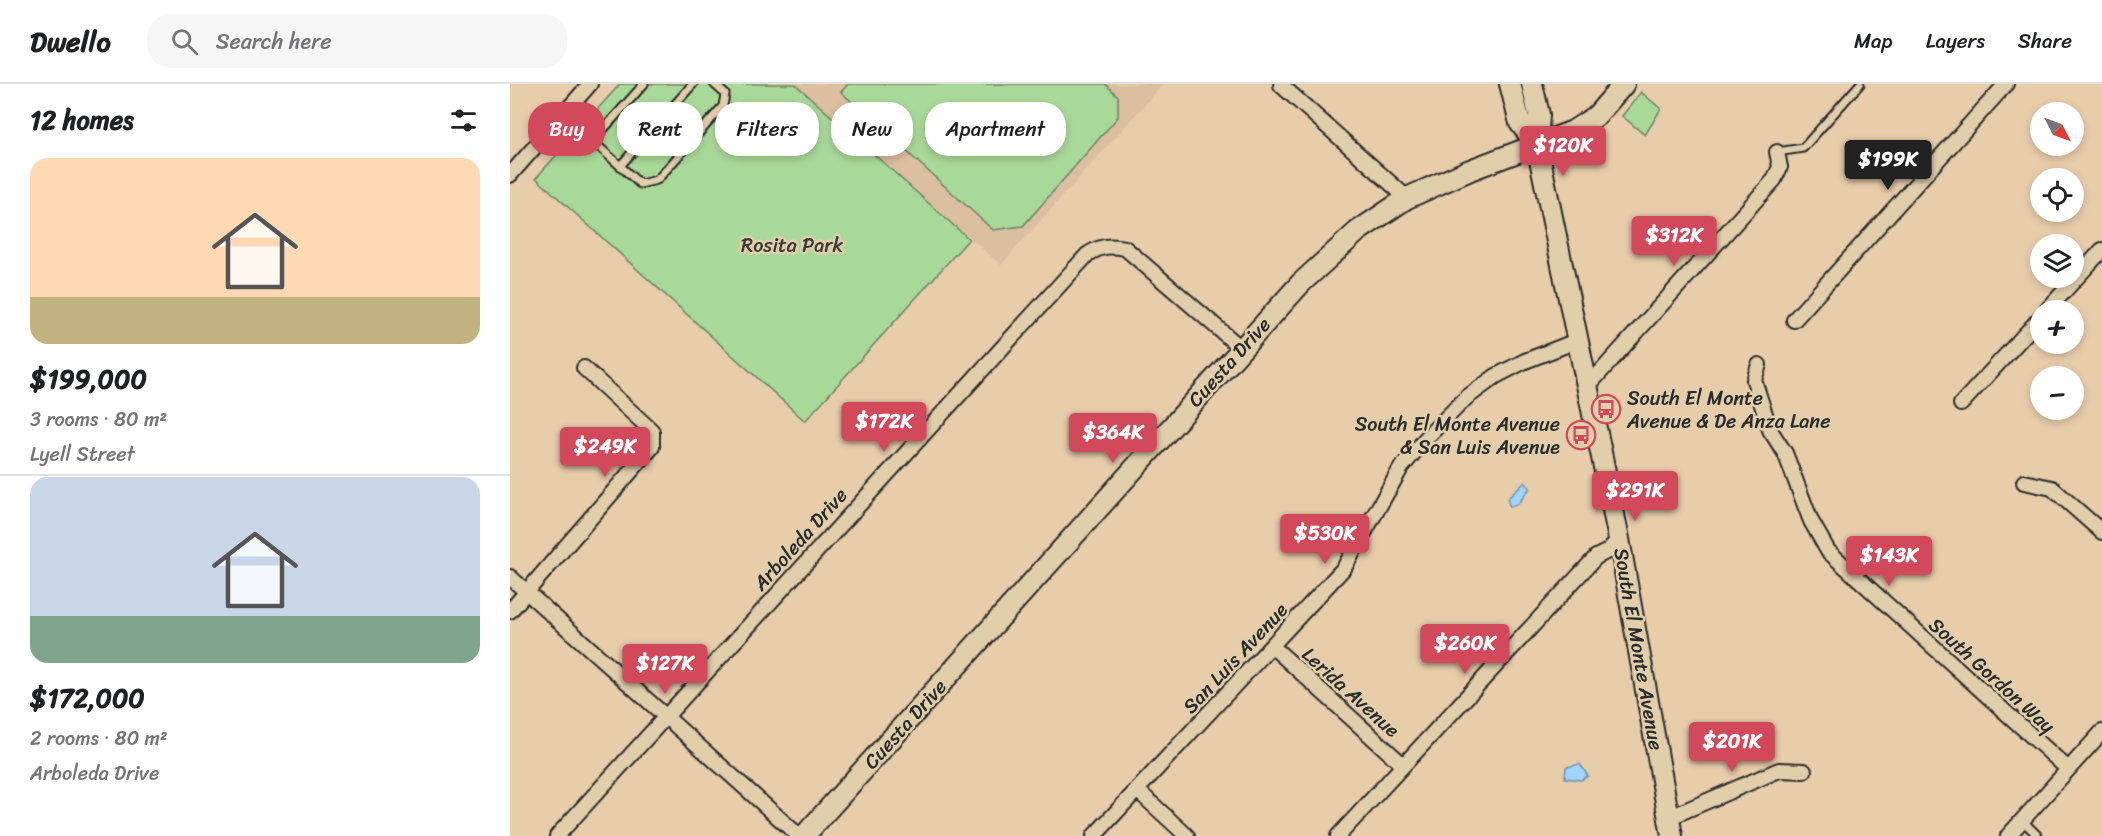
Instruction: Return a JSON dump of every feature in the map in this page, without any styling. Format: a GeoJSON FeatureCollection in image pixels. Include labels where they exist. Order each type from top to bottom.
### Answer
{"type":"FeatureCollection","features":[{"type":"Feature","properties":{"kind":"street"},"geometry":{"type":"LineString","coordinates":[[574,102],[590,84]]}},
{"type":"Feature","properties":{"kind":"street","name":"South El Monte Avenue"},"geometry":{"type":"LineString","coordinates":[[1510,84],[1520,123],[1537,146]]}},
{"type":"Feature","properties":{"kind":"street","name":"South El Monte Avenue"},"geometry":{"type":"LineString","coordinates":[[1532,84],[1539,115],[1537,146],[1619,539],[1670,827]]}},
{"type":"Feature","properties":{"kind":"street","name":"Cuesta Drive"},"geometry":{"type":"LineString","coordinates":[[804,836],[1329,255],[1358,231],[1407,198],[1470,170],[1573,131],[1596,116],[1624,84]]}},
{"type":"Feature","properties":{"kind":"street"},"geometry":{"type":"LineString","coordinates":[[1794,320],[2006,84]]}},
{"type":"Feature","properties":{"kind":"street"},"geometry":{"type":"LineString","coordinates":[[1281,85],[1407,198]]}},
{"type":"Feature","properties":{"kind":"street"},"geometry":{"type":"LineString","coordinates":[[1587,387],[1774,180],[1780,166],[1777,152]]}},
{"type":"Feature","properties":{"kind":"street"},"geometry":{"type":"LineString","coordinates":[[510,175],[528,154]]}},
{"type":"Feature","properties":{"kind":"street","name":"Arboleda Drive"},"geometry":{"type":"LineString","coordinates":[[557,836],[1087,255],[1097,248],[1110,245],[1125,248],[1242,349]]}},
{"type":"Feature","properties":{"kind":"street"},"geometry":{"type":"LineString","coordinates":[[2056,300],[2102,250]]}},
{"type":"Feature","properties":{"kind":"street"},"geometry":{"type":"LineString","coordinates":[[1961,404],[2030,329]]}},
{"type":"Feature","properties":{"kind":"street","name":"San Luis Avenue"},"geometry":{"type":"LineString","coordinates":[[1094,836],[1273,647],[1344,568],[1401,468],[1428,436],[1466,398],[1496,376],[1525,361],[1579,340]]}},
{"type":"Feature","properties":{"kind":"street","name":"South Gordon Way"},"geometry":{"type":"LineString","coordinates":[[1759,365],[1755,380],[1762,410],[1770,430],[1795,473],[1811,521],[1828,551],[2068,769]]}},
{"type":"Feature","properties":{"kind":"street"},"geometry":{"type":"LineString","coordinates":[[510,611],[652,447],[652,431],[584,368]]}},
{"type":"Feature","properties":{"kind":"street"},"geometry":{"type":"LineString","coordinates":[[2024,482],[2052,488],[2102,532]]}},
{"type":"Feature","properties":{"kind":"street"},"geometry":{"type":"LineString","coordinates":[[1338,836],[1596,557],[1608,551],[1619,539]]}},
{"type":"Feature","properties":{"kind":"street"},"geometry":{"type":"LineString","coordinates":[[510,577],[799,836]]}},
{"type":"Feature","properties":{"kind":"street","name":"Lerida Avenue"},"geometry":{"type":"LineString","coordinates":[[1273,647],[1403,765]]}},
{"type":"Feature","properties":{"kind":"street"},"geometry":{"type":"LineString","coordinates":[[2008,836],[2102,732]]}},
{"type":"Feature","properties":{"kind":"street"},"geometry":{"type":"LineString","coordinates":[[1670,827],[1779,770],[1804,771]]}},
{"type":"Feature","properties":{"kind":"street"},"geometry":{"type":"LineString","coordinates":[[1137,790],[1187,836]]}},
{"type":"Feature","properties":{"kind":"lane"},"geometry":{"type":"LineString","coordinates":[[605,128],[644,84]]}},
{"type":"Feature","properties":{"kind":"lane"},"geometry":{"type":"LineString","coordinates":[[620,166],[693,84]]}},
{"type":"Feature","properties":{"kind":"lane"},"geometry":{"type":"LineString","coordinates":[[605,152],[640,184],[657,180],[723,106],[725,94],[714,84]]}},
{"type":"Feature","properties":{"kind":"lane"},"geometry":{"type":"LineString","coordinates":[[1777,152],[1803,148],[1860,84]]}},
{"type":"Feature","properties":{"kind":"lane"},"geometry":{"type":"LineString","coordinates":[[2022,820],[2038,836]]}},
{"type":"Feature","properties":{"kind":"shaded area"},"geometry":{"type":"Polygon","coordinates":[[[795,84],[1163,84],[1001,265],[877,156],[913,156],[913,102],[831,102],[831,116],[819,105],[819,102],[815,102],[795,84]]]}},
{"type":"Feature","properties":{"kind":"green space","name":"Rosita Park"},"geometry":{"type":"Polygon","coordinates":[[[620,84],[795,84],[815,102],[715,102],[715,156],[819,156],[819,105],[831,116],[831,156],[876,156],[969,239],[805,421],[536,178],[556,156],[605,156],[604,102],[620,84]]]}},
{"type":"Feature","properties":{"kind":"green space"},"geometry":{"type":"Polygon","coordinates":[[[848,84],[1105,84],[1118,96],[1118,117],[1023,226],[993,230],[911,156],[913,102],[852,102],[841,92],[848,84]]]}},
{"type":"Feature","properties":{"kind":"green space"},"geometry":{"type":"Polygon","coordinates":[[[1641,92],[1661,109],[1645,135],[1622,116],[1641,92]]]}},
{"type":"Feature","properties":{"kind":"water"},"geometry":{"type":"Polygon","coordinates":[[[1525,482],[1530,488],[1518,504],[1510,507],[1507,499],[1525,482]]]}},
{"type":"Feature","properties":{"kind":"water"},"geometry":{"type":"Polygon","coordinates":[[[1580,764],[1588,776],[1581,780],[1565,778],[1566,767],[1580,764]]]}},
{"type":"Feature","properties":{"kind":"place","name":"South El Monte Avenue & De Anza Lane"},"geometry":{"type":"Point","coordinates":[1606,409]}},
{"type":"Feature","properties":{"kind":"place","name":"South El Monte Avenue & San Luis Avenue"},"geometry":{"type":"Point","coordinates":[1581,435]}}]}
